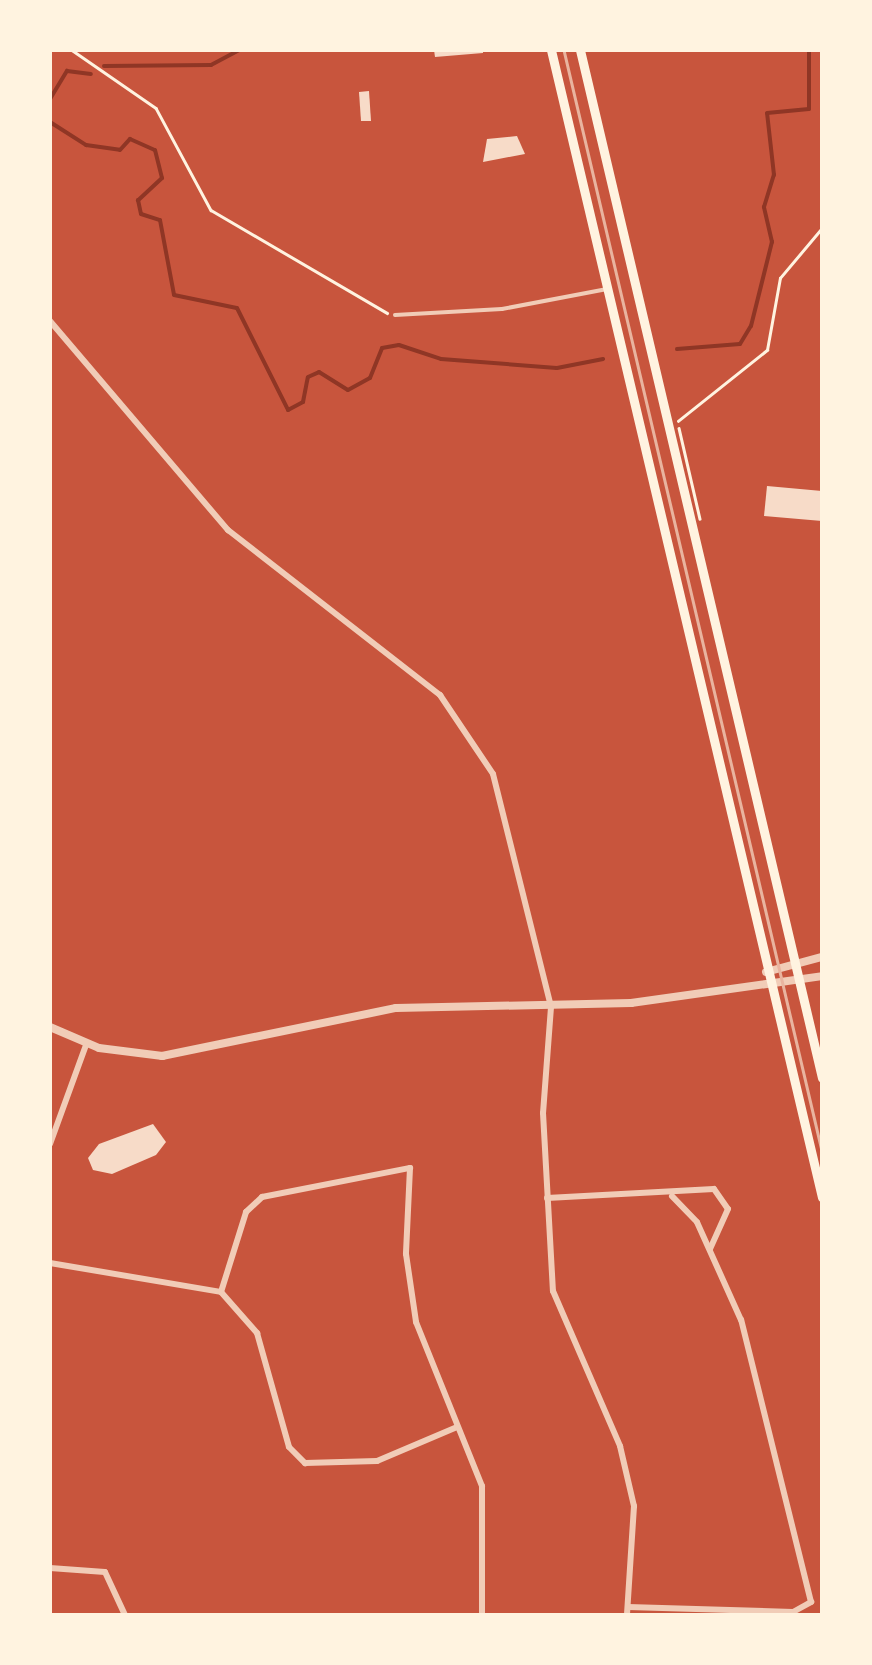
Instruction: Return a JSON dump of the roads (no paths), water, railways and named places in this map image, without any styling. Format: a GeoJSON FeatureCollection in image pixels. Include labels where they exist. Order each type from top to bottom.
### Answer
{"type":"FeatureCollection","features":[{"type":"Feature","properties":{"kind":"main road"},"geometry":{"type":"LineString","coordinates":[[551,50],[611,288],[768,970],[766,982],[822,1197]]}},
{"type":"Feature","properties":{"kind":"main road"},"geometry":{"type":"LineString","coordinates":[[580,50],[822,1078]]}},
{"type":"Feature","properties":{"kind":"street"},"geometry":{"type":"LineString","coordinates":[[50,320],[228,530],[458,715],[500,795],[551,1006],[547,1198],[553,1290],[620,1446],[634,1506],[627,1611],[792,1612],[811,1602],[747,1342],[710,1249],[672,1196]]}},
{"type":"Feature","properties":{"kind":"street"},"geometry":{"type":"LineString","coordinates":[[768,970],[822,957]]}},
{"type":"Feature","properties":{"kind":"street"},"geometry":{"type":"LineString","coordinates":[[50,1028],[86,1045],[162,1056],[390,1009],[631,1004],[822,976]]}},
{"type":"Feature","properties":{"kind":"street"},"geometry":{"type":"LineString","coordinates":[[50,1144],[86,1045]]}},
{"type":"Feature","properties":{"kind":"street"},"geometry":{"type":"LineString","coordinates":[[220,1292],[249,1206],[280,1189],[408,1165],[416,1322],[458,1427],[486,1512],[482,1615]]}},
{"type":"Feature","properties":{"kind":"street"},"geometry":{"type":"LineString","coordinates":[[547,1198],[628,1188],[672,1196],[722,1196],[728,1209],[710,1249]]}},
{"type":"Feature","properties":{"kind":"street"},"geometry":{"type":"LineString","coordinates":[[50,1263],[220,1292],[257,1333],[296,1458],[377,1461],[458,1427]]}},
{"type":"Feature","properties":{"kind":"street"},"geometry":{"type":"LineString","coordinates":[[50,1568],[105,1572],[125,1615]]}},
{"type":"Feature","properties":{"kind":"lane"},"geometry":{"type":"LineString","coordinates":[[395,315],[502,310],[611,288]]}},
{"type":"Feature","properties":{"kind":"waterway"},"geometry":{"type":"LineString","coordinates":[[104,66],[211,65],[239,50]]}},
{"type":"Feature","properties":{"kind":"waterway"},"geometry":{"type":"LineString","coordinates":[[677,349],[740,344],[751,326],[772,242],[764,207],[774,175],[767,113],[809,109],[809,50]]}},
{"type":"Feature","properties":{"kind":"waterway"},"geometry":{"type":"LineString","coordinates":[[50,99],[67,71],[91,74]]}},
{"type":"Feature","properties":{"kind":"waterway"},"geometry":{"type":"LineString","coordinates":[[50,122],[86,145],[120,150],[130,139],[155,150],[162,178],[138,200],[141,214],[160,220],[174,295],[237,308],[288,410],[303,402],[308,377],[319,372],[348,390],[370,378],[382,348],[399,345],[441,359],[557,368],[603,359]]}},
{"type":"Feature","properties":{"kind":"tram line"},"geometry":{"type":"LineString","coordinates":[[564,50],[822,1151]]}}]}
